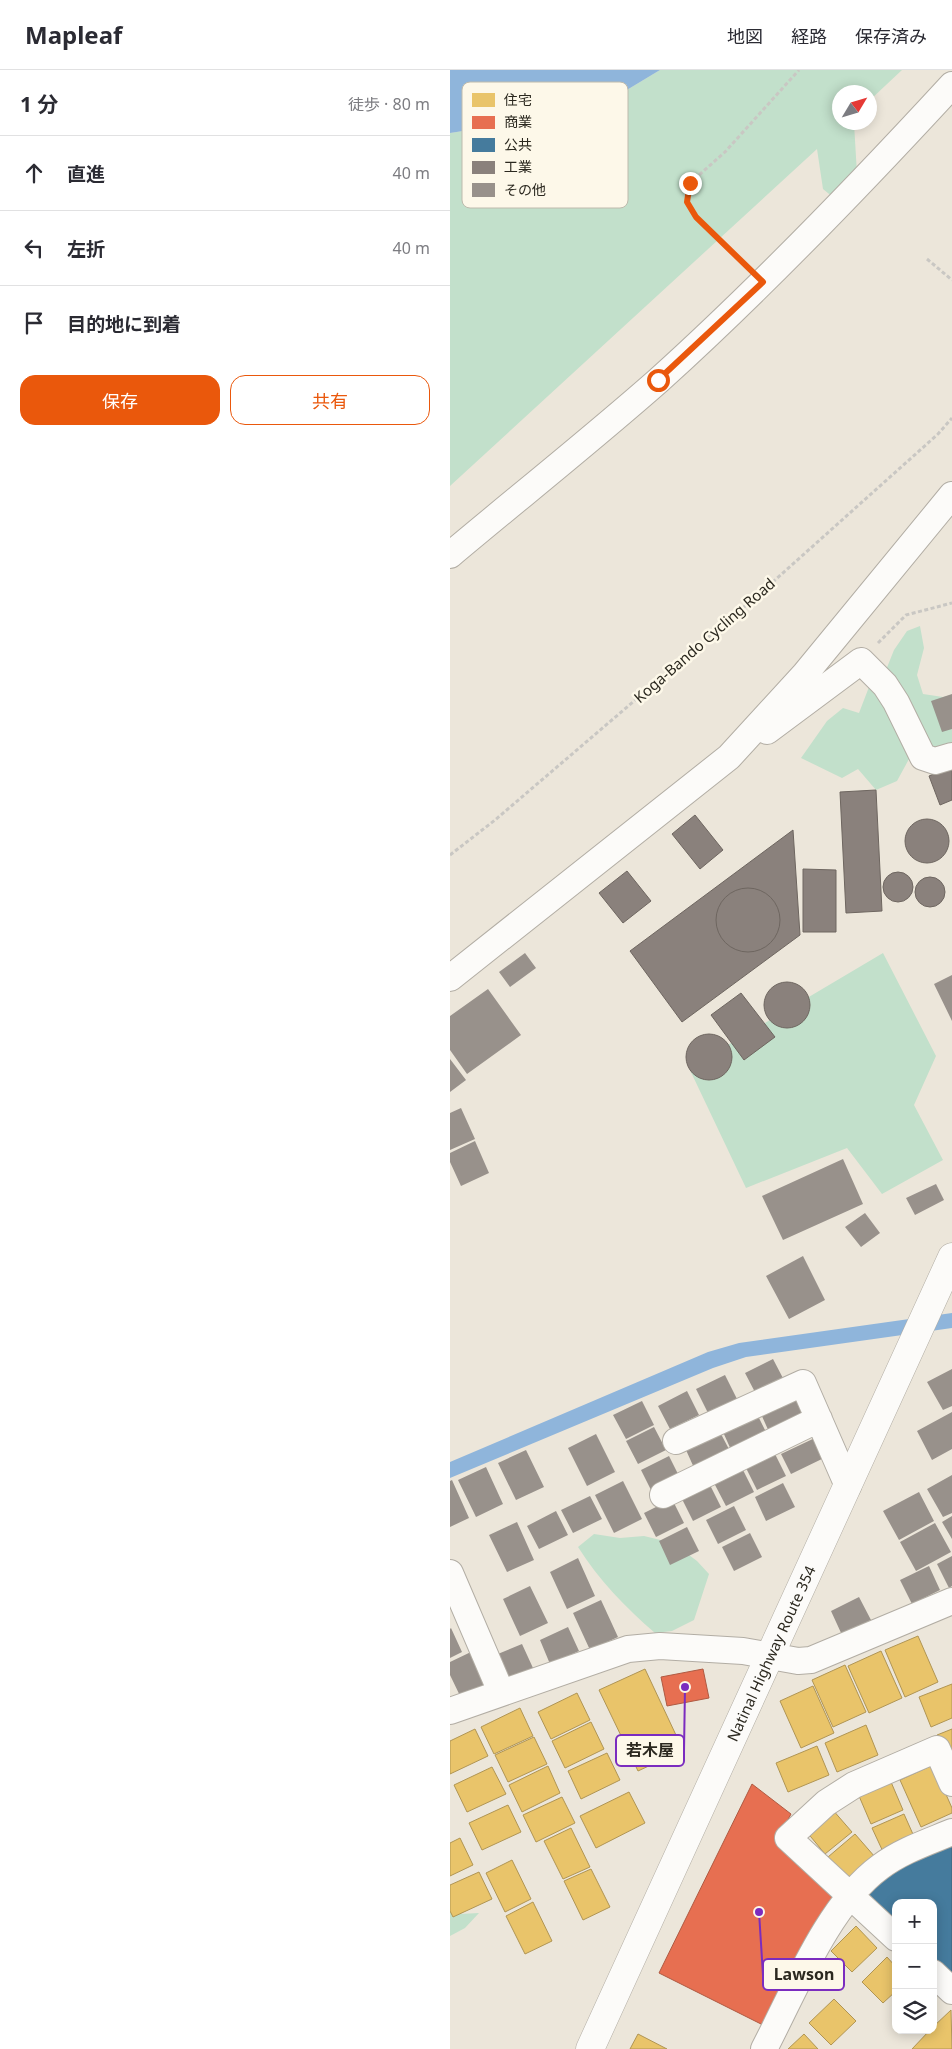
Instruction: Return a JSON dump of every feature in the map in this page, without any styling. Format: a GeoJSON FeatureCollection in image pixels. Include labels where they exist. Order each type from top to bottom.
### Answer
{"type":"FeatureCollection","features":[{"type":"Feature","properties":{"kind":"highway","name":"Natinal Highway Route 354"},"geometry":{"type":"LineString","coordinates":[[590,2049],[952,1257]]}},
{"type":"Feature","properties":{"kind":"street"},"geometry":{"type":"LineString","coordinates":[[450,555],[658,380],[763,282],[859,185],[952,85]]}},
{"type":"Feature","properties":{"kind":"street"},"geometry":{"type":"LineString","coordinates":[[729,757],[804,674],[952,495]]}},
{"type":"Feature","properties":{"kind":"street"},"geometry":{"type":"LineString","coordinates":[[450,978],[729,757],[803,706],[861,661],[885,685],[896,702],[923,757],[935,761],[952,756]]}},
{"type":"Feature","properties":{"kind":"street"},"geometry":{"type":"LineString","coordinates":[[676,1441],[802,1383],[848,1486]]}},
{"type":"Feature","properties":{"kind":"street"},"geometry":{"type":"LineString","coordinates":[[663,1495],[819,1419]]}},
{"type":"Feature","properties":{"kind":"street"},"geometry":{"type":"LineString","coordinates":[[450,1573],[501,1692]]}},
{"type":"Feature","properties":{"kind":"street"},"geometry":{"type":"LineString","coordinates":[[450,1711],[628,1649],[660,1646],[743,1651],[798,1661],[811,1660],[952,1601]]}},
{"type":"Feature","properties":{"kind":"street"},"geometry":{"type":"LineString","coordinates":[[892,1934],[788,1838],[826,1803],[854,1785],[937,1749],[952,1783]]}},
{"type":"Feature","properties":{"kind":"street"},"geometry":{"type":"LineString","coordinates":[[764,2049],[825,1931],[850,1896],[878,1868],[894,1858],[952,1832]]}},
{"type":"Feature","properties":{"kind":"street"},"geometry":{"type":"LineString","coordinates":[[937,1977],[952,1991]]}},
{"type":"Feature","properties":{"kind":"path"},"geometry":{"type":"LineString","coordinates":[[763,282],[696,217],[687,202],[690,183],[725,152],[799,70]]}},
{"type":"Feature","properties":{"kind":"path"},"geometry":{"type":"LineString","coordinates":[[927,259],[952,280]]}},
{"type":"Feature","properties":{"kind":"path","name":"Koga-Bando Cycling Road"},"geometry":{"type":"LineString","coordinates":[[450,855],[495,820],[765,589],[938,434],[952,418]]}},
{"type":"Feature","properties":{"kind":"path"},"geometry":{"type":"LineString","coordinates":[[861,661],[906,615],[952,603]]}},
{"type":"Feature","properties":{"kind":"green space"},"geometry":{"type":"Polygon","coordinates":[[[660,70],[902,70],[877,93],[877,85],[832,85],[832,130],[854,130],[857,174],[834,198],[823,189],[817,149],[450,486],[450,133],[462,131],[462,208],[628,208],[628,89],[660,70]]]}},
{"type":"Feature","properties":{"kind":"green space"},"geometry":{"type":"Polygon","coordinates":[[[920,626],[924,648],[917,675],[923,694],[943,697],[952,695],[952,743],[909,759],[897,781],[876,790],[858,769],[842,778],[801,758],[827,721],[843,708],[859,713],[869,687],[886,670],[894,650],[907,631],[920,626]]]}},
{"type":"Feature","properties":{"kind":"green space"},"geometry":{"type":"Polygon","coordinates":[[[883,953],[936,1056],[914,1105],[943,1160],[882,1194],[847,1148],[746,1188],[689,1068],[883,953]]]}},
{"type":"Feature","properties":{"kind":"green space"},"geometry":{"type":"Polygon","coordinates":[[[594,1534],[620,1538],[644,1536],[673,1543],[697,1561],[709,1574],[694,1620],[672,1631],[655,1633],[613,1593],[578,1547],[594,1534]]]}},
{"type":"Feature","properties":{"kind":"green space"},"geometry":{"type":"Polygon","coordinates":[[[450,1901],[460,1914],[479,1913],[465,1928],[450,1936],[450,1901]]]}},
{"type":"Feature","properties":{"kind":"water"},"geometry":{"type":"Polygon","coordinates":[[[450,70],[660,70],[628,89],[628,82],[462,82],[462,131],[450,133],[450,70]]]}},
{"type":"Feature","properties":{"kind":"water"},"geometry":{"type":"Polygon","coordinates":[[[952,1313],[952,1328],[746,1357],[713,1368],[450,1478],[450,1462],[708,1352],[739,1343],[952,1313]]]}},
{"type":"Feature","properties":{"kind":"building: 住宅"},"geometry":{"type":"Polygon","coordinates":[[[918,1636],[938,1682],[905,1697],[885,1650],[918,1636]]]}},
{"type":"Feature","properties":{"kind":"building: 住宅"},"geometry":{"type":"Polygon","coordinates":[[[881,1651],[902,1698],[869,1713],[848,1666],[881,1651]]]}},
{"type":"Feature","properties":{"kind":"building: 住宅"},"geometry":{"type":"Polygon","coordinates":[[[845,1665],[866,1712],[833,1727],[812,1680],[845,1665]]]}},
{"type":"Feature","properties":{"kind":"building: 住宅"},"geometry":{"type":"Polygon","coordinates":[[[645,1669],[683,1750],[638,1771],[599,1690],[645,1669]]]}},
{"type":"Feature","properties":{"kind":"building: 住宅"},"geometry":{"type":"Polygon","coordinates":[[[952,1684],[952,1718],[931,1727],[919,1697],[952,1684]]]}},
{"type":"Feature","properties":{"kind":"building: 住宅"},"geometry":{"type":"Polygon","coordinates":[[[813,1686],[834,1733],[801,1748],[780,1701],[813,1686]]]}},
{"type":"Feature","properties":{"kind":"building: 住宅"},"geometry":{"type":"Polygon","coordinates":[[[577,1693],[590,1720],[551,1739],[538,1712],[577,1693]]]}},
{"type":"Feature","properties":{"kind":"building: 住宅"},"geometry":{"type":"Polygon","coordinates":[[[520,1708],[533,1736],[494,1754],[481,1727],[520,1708]]]}},
{"type":"Feature","properties":{"kind":"building: 住宅"},"geometry":{"type":"Polygon","coordinates":[[[591,1722],[604,1749],[565,1768],[552,1741],[591,1722]]]}},
{"type":"Feature","properties":{"kind":"building: 住宅"},"geometry":{"type":"Polygon","coordinates":[[[866,1725],[878,1755],[837,1772],[825,1743],[866,1725]]]}},
{"type":"Feature","properties":{"kind":"building: 住宅"},"geometry":{"type":"Polygon","coordinates":[[[475,1729],[488,1756],[450,1774],[450,1741],[475,1729]]]}},
{"type":"Feature","properties":{"kind":"building: 住宅"},"geometry":{"type":"Polygon","coordinates":[[[952,1729],[952,1768],[937,1735],[952,1729]]]}},
{"type":"Feature","properties":{"kind":"building: 住宅"},"geometry":{"type":"Polygon","coordinates":[[[534,1737],[547,1764],[508,1782],[495,1755],[534,1737]]]}},
{"type":"Feature","properties":{"kind":"building: 住宅"},"geometry":{"type":"Polygon","coordinates":[[[817,1746],[829,1775],[788,1792],[776,1763],[817,1746]]]}},
{"type":"Feature","properties":{"kind":"building: 住宅"},"geometry":{"type":"Polygon","coordinates":[[[607,1753],[620,1780],[581,1799],[568,1771],[607,1753]]]}},
{"type":"Feature","properties":{"kind":"building: 住宅"},"geometry":{"type":"Polygon","coordinates":[[[933,1765],[952,1808],[952,1813],[921,1827],[900,1780],[933,1765]]]}},
{"type":"Feature","properties":{"kind":"building: 住宅"},"geometry":{"type":"Polygon","coordinates":[[[548,1766],[560,1793],[522,1812],[509,1785],[548,1766]]]}},
{"type":"Feature","properties":{"kind":"building: 住宅"},"geometry":{"type":"Polygon","coordinates":[[[492,1767],[506,1794],[467,1812],[454,1785],[492,1767]]]}},
{"type":"Feature","properties":{"kind":"building: 住宅"},"geometry":{"type":"Polygon","coordinates":[[[891,1782],[903,1810],[871,1824],[859,1796],[891,1782]]]}},
{"type":"Feature","properties":{"kind":"building: 住宅"},"geometry":{"type":"Polygon","coordinates":[[[629,1792],[645,1823],[596,1848],[580,1816],[629,1792]]]}},
{"type":"Feature","properties":{"kind":"building: 住宅"},"geometry":{"type":"Polygon","coordinates":[[[562,1797],[575,1823],[536,1842],[523,1815],[562,1797]]]}},
{"type":"Feature","properties":{"kind":"building: 住宅"},"geometry":{"type":"Polygon","coordinates":[[[508,1805],[521,1832],[482,1850],[469,1823],[508,1805]]]}},
{"type":"Feature","properties":{"kind":"building: 住宅"},"geometry":{"type":"Polygon","coordinates":[[[832,1809],[852,1832],[825,1854],[806,1831],[832,1809]]]}},
{"type":"Feature","properties":{"kind":"building: 住宅"},"geometry":{"type":"Polygon","coordinates":[[[904,1814],[916,1841],[885,1856],[872,1828],[904,1814]]]}},
{"type":"Feature","properties":{"kind":"building: 住宅"},"geometry":{"type":"Polygon","coordinates":[[[571,1828],[590,1867],[563,1879],[544,1841],[571,1828]]]}},
{"type":"Feature","properties":{"kind":"building: 住宅"},"geometry":{"type":"Polygon","coordinates":[[[855,1834],[875,1857],[848,1880],[828,1857],[855,1834]]]}},
{"type":"Feature","properties":{"kind":"building: 住宅"},"geometry":{"type":"Polygon","coordinates":[[[460,1838],[473,1865],[450,1876],[450,1843],[460,1838]]]}},
{"type":"Feature","properties":{"kind":"building: 住宅"},"geometry":{"type":"Polygon","coordinates":[[[512,1860],[531,1899],[505,1912],[486,1873],[512,1860]]]}},
{"type":"Feature","properties":{"kind":"building: 住宅"},"geometry":{"type":"Polygon","coordinates":[[[591,1869],[610,1907],[583,1920],[564,1881],[591,1869]]]}},
{"type":"Feature","properties":{"kind":"building: 住宅"},"geometry":{"type":"Polygon","coordinates":[[[479,1872],[492,1899],[453,1917],[450,1911],[450,1885],[479,1872]]]}},
{"type":"Feature","properties":{"kind":"building: 住宅"},"geometry":{"type":"Polygon","coordinates":[[[533,1902],[552,1941],[525,1954],[506,1916],[533,1902]]]}},
{"type":"Feature","properties":{"kind":"building: 住宅"},"geometry":{"type":"Polygon","coordinates":[[[856,1926],[877,1948],[852,1972],[831,1951],[856,1926]]]}},
{"type":"Feature","properties":{"kind":"building: 住宅"},"geometry":{"type":"Polygon","coordinates":[[[887,1957],[892,1963],[892,1995],[883,2003],[862,1982],[887,1957]]]}},
{"type":"Feature","properties":{"kind":"building: 住宅"},"geometry":{"type":"Polygon","coordinates":[[[834,1999],[856,2021],[831,2045],[809,2023],[834,1999]]]}},
{"type":"Feature","properties":{"kind":"building: 住宅"},"geometry":{"type":"Polygon","coordinates":[[[951,2010],[952,2049],[912,2049],[926,2034],[937,2034],[937,2023],[951,2010]]]}},
{"type":"Feature","properties":{"kind":"building: 住宅"},"geometry":{"type":"Polygon","coordinates":[[[638,2034],[667,2049],[630,2049],[638,2034]]]}},
{"type":"Feature","properties":{"kind":"building: 住宅"},"geometry":{"type":"Polygon","coordinates":[[[804,2034],[818,2049],[788,2049],[804,2034]]]}},
{"type":"Feature","properties":{"kind":"building: 商業"},"geometry":{"type":"Polygon","coordinates":[[[703,1669],[709,1698],[667,1706],[661,1677],[703,1669]]]}},
{"type":"Feature","properties":{"kind":"building: 商業"},"geometry":{"type":"Polygon","coordinates":[[[752,1784],[791,1814],[778,1838],[843,1896],[767,2027],[659,1973],[752,1784]]]}},
{"type":"Feature","properties":{"kind":"building: 公共"},"geometry":{"type":"Polygon","coordinates":[[[952,1842],[952,1980],[937,1966],[937,1899],[892,1899],[892,1924],[862,1896],[883,1874],[952,1842]]]}},
{"type":"Feature","properties":{"kind":"building: 工業"},"geometry":{"type":"Polygon","coordinates":[[[952,766],[952,800],[940,805],[929,776],[952,766]]]}},
{"type":"Feature","properties":{"kind":"building: 工業"},"geometry":{"type":"Polygon","coordinates":[[[876,790],[882,911],[846,913],[840,792],[876,790]]]}},
{"type":"Feature","properties":{"kind":"building: 工業"},"geometry":{"type":"Polygon","coordinates":[[[695,815],[723,850],[700,869],[672,834],[695,815]]]}},
{"type":"Feature","properties":{"kind":"building: 工業"},"geometry":{"type":"Polygon","coordinates":[[[927,819],[939,823],[945,829],[949,841],[945,853],[939,859],[927,863],[915,859],[909,853],[905,841],[909,829],[915,823],[927,819]]]}},
{"type":"Feature","properties":{"kind":"building: 工業"},"geometry":{"type":"Polygon","coordinates":[[[793,830],[800,935],[682,1022],[630,951],[793,830]]]}},
{"type":"Feature","properties":{"kind":"building: 工業"},"geometry":{"type":"Polygon","coordinates":[[[803,869],[836,870],[836,932],[803,932],[803,869]]]}},
{"type":"Feature","properties":{"kind":"building: 工業"},"geometry":{"type":"Polygon","coordinates":[[[627,871],[651,901],[623,923],[599,893],[627,871]]]}},
{"type":"Feature","properties":{"kind":"building: 工業"},"geometry":{"type":"Polygon","coordinates":[[[898,872],[909,876],[913,887],[909,898],[898,902],[887,898],[883,887],[887,876],[898,872]]]}},
{"type":"Feature","properties":{"kind":"building: 工業"},"geometry":{"type":"Polygon","coordinates":[[[930,877],[941,881],[945,892],[941,903],[930,907],[919,903],[915,892],[919,881],[930,877]]]}},
{"type":"Feature","properties":{"kind":"building: 工業"},"geometry":{"type":"Polygon","coordinates":[[[742,888],[754,888],[771,897],[778,908],[780,920],[778,932],[771,943],[754,952],[742,952],[730,947],[721,938],[716,926],[716,914],[721,902],[730,893],[742,888]]]}},
{"type":"Feature","properties":{"kind":"building: 工業"},"geometry":{"type":"Polygon","coordinates":[[[787,982],[800,986],[806,992],[810,1005],[806,1018],[800,1024],[787,1028],[774,1024],[768,1018],[764,1005],[768,992],[774,986],[787,982]]]}},
{"type":"Feature","properties":{"kind":"building: 工業"},"geometry":{"type":"Polygon","coordinates":[[[741,993],[775,1037],[744,1060],[711,1015],[741,993]]]}},
{"type":"Feature","properties":{"kind":"building: 工業"},"geometry":{"type":"Polygon","coordinates":[[[709,1034],[722,1038],[728,1044],[732,1057],[728,1070],[722,1076],[709,1080],[696,1076],[690,1070],[686,1057],[690,1044],[696,1038],[709,1034]]]}},
{"type":"Feature","properties":{"kind":"building: その他"},"geometry":{"type":"Polygon","coordinates":[[[952,694],[952,729],[942,732],[931,701],[952,694]]]}},
{"type":"Feature","properties":{"kind":"building: その他"},"geometry":{"type":"Polygon","coordinates":[[[525,953],[536,968],[510,987],[499,972],[525,953]]]}},
{"type":"Feature","properties":{"kind":"building: その他"},"geometry":{"type":"Polygon","coordinates":[[[952,975],[952,1021],[934,984],[952,975]]]}},
{"type":"Feature","properties":{"kind":"building: その他"},"geometry":{"type":"Polygon","coordinates":[[[488,989],[521,1035],[467,1074],[450,1050],[450,1016],[488,989]]]}},
{"type":"Feature","properties":{"kind":"building: その他"},"geometry":{"type":"Polygon","coordinates":[[[450,1059],[466,1080],[450,1092],[450,1059]]]}},
{"type":"Feature","properties":{"kind":"building: その他"},"geometry":{"type":"Polygon","coordinates":[[[461,1108],[475,1139],[450,1150],[450,1113],[461,1108]]]}},
{"type":"Feature","properties":{"kind":"building: その他"},"geometry":{"type":"Polygon","coordinates":[[[475,1141],[489,1173],[461,1186],[450,1162],[450,1153],[475,1141]]]}},
{"type":"Feature","properties":{"kind":"building: その他"},"geometry":{"type":"Polygon","coordinates":[[[843,1159],[863,1204],[783,1240],[762,1196],[843,1159]]]}},
{"type":"Feature","properties":{"kind":"building: その他"},"geometry":{"type":"Polygon","coordinates":[[[936,1184],[944,1200],[915,1215],[906,1198],[936,1184]]]}},
{"type":"Feature","properties":{"kind":"building: その他"},"geometry":{"type":"Polygon","coordinates":[[[865,1213],[880,1233],[861,1247],[845,1227],[865,1213]]]}},
{"type":"Feature","properties":{"kind":"building: その他"},"geometry":{"type":"Polygon","coordinates":[[[803,1256],[825,1300],[789,1319],[766,1276],[803,1256]]]}},
{"type":"Feature","properties":{"kind":"building: その他"},"geometry":{"type":"Polygon","coordinates":[[[773,1359],[785,1382],[757,1396],[745,1373],[773,1359]]]}},
{"type":"Feature","properties":{"kind":"building: その他"},"geometry":{"type":"Polygon","coordinates":[[[952,1369],[952,1406],[943,1410],[927,1382],[952,1369]]]}},
{"type":"Feature","properties":{"kind":"building: その他"},"geometry":{"type":"Polygon","coordinates":[[[725,1375],[737,1399],[708,1413],[696,1389],[725,1375]]]}},
{"type":"Feature","properties":{"kind":"building: その他"},"geometry":{"type":"Polygon","coordinates":[[[687,1391],[699,1415],[670,1429],[658,1406],[687,1391]]]}},
{"type":"Feature","properties":{"kind":"building: その他"},"geometry":{"type":"Polygon","coordinates":[[[797,1397],[806,1417],[770,1434],[761,1414],[797,1397]]]}},
{"type":"Feature","properties":{"kind":"building: その他"},"geometry":{"type":"Polygon","coordinates":[[[642,1401],[654,1425],[626,1439],[613,1415],[642,1401]]]}},
{"type":"Feature","properties":{"kind":"building: その他"},"geometry":{"type":"Polygon","coordinates":[[[952,1412],[952,1449],[932,1460],[917,1431],[952,1412]]]}},
{"type":"Feature","properties":{"kind":"building: その他"},"geometry":{"type":"Polygon","coordinates":[[[758,1416],[768,1436],[732,1452],[723,1432],[758,1416]]]}},
{"type":"Feature","properties":{"kind":"building: その他"},"geometry":{"type":"Polygon","coordinates":[[[654,1427],[666,1450],[638,1464],[626,1441],[654,1427]]]}},
{"type":"Feature","properties":{"kind":"building: その他"},"geometry":{"type":"Polygon","coordinates":[[[596,1434],[615,1472],[587,1486],[568,1448],[596,1434]]]}},
{"type":"Feature","properties":{"kind":"building: その他"},"geometry":{"type":"Polygon","coordinates":[[[721,1434],[731,1453],[695,1470],[686,1450],[721,1434]]]}},
{"type":"Feature","properties":{"kind":"building: その他"},"geometry":{"type":"Polygon","coordinates":[[[817,1437],[826,1457],[791,1474],[781,1454],[817,1437]]]}},
{"type":"Feature","properties":{"kind":"building: その他"},"geometry":{"type":"Polygon","coordinates":[[[526,1450],[544,1487],[516,1500],[498,1463],[526,1450]]]}},
{"type":"Feature","properties":{"kind":"building: その他"},"geometry":{"type":"Polygon","coordinates":[[[774,1452],[786,1476],[757,1490],[745,1466],[774,1452]]]}},
{"type":"Feature","properties":{"kind":"building: その他"},"geometry":{"type":"Polygon","coordinates":[[[669,1456],[681,1480],[653,1494],[641,1470],[669,1456]]]}},
{"type":"Feature","properties":{"kind":"building: その他"},"geometry":{"type":"Polygon","coordinates":[[[486,1467],[503,1504],[476,1517],[458,1480],[486,1467]]]}},
{"type":"Feature","properties":{"kind":"building: その他"},"geometry":{"type":"Polygon","coordinates":[[[742,1468],[754,1492],[726,1506],[714,1483],[742,1468]]]}},
{"type":"Feature","properties":{"kind":"building: その他"},"geometry":{"type":"Polygon","coordinates":[[[952,1475],[952,1513],[943,1517],[927,1489],[952,1475]]]}},
{"type":"Feature","properties":{"kind":"building: その他"},"geometry":{"type":"Polygon","coordinates":[[[452,1480],[469,1518],[450,1527],[450,1481],[452,1480]]]}},
{"type":"Feature","properties":{"kind":"building: その他"},"geometry":{"type":"Polygon","coordinates":[[[623,1481],[642,1519],[614,1533],[595,1495],[623,1481]]]}},
{"type":"Feature","properties":{"kind":"building: その他"},"geometry":{"type":"Polygon","coordinates":[[[709,1483],[721,1507],[693,1521],[681,1497],[709,1483]]]}},
{"type":"Feature","properties":{"kind":"building: その他"},"geometry":{"type":"Polygon","coordinates":[[[783,1483],[795,1507],[766,1521],[755,1497],[783,1483]]]}},
{"type":"Feature","properties":{"kind":"building: その他"},"geometry":{"type":"Polygon","coordinates":[[[919,1492],[934,1521],[899,1540],[883,1511],[919,1492]]]}},
{"type":"Feature","properties":{"kind":"building: その他"},"geometry":{"type":"Polygon","coordinates":[[[590,1496],[602,1519],[573,1533],[561,1510],[590,1496]]]}},
{"type":"Feature","properties":{"kind":"building: その他"},"geometry":{"type":"Polygon","coordinates":[[[672,1499],[684,1523],[656,1537],[644,1513],[672,1499]]]}},
{"type":"Feature","properties":{"kind":"building: その他"},"geometry":{"type":"Polygon","coordinates":[[[734,1506],[746,1530],[718,1544],[706,1520],[734,1506]]]}},
{"type":"Feature","properties":{"kind":"building: その他"},"geometry":{"type":"Polygon","coordinates":[[[556,1511],[568,1535],[539,1549],[527,1526],[556,1511]]]}},
{"type":"Feature","properties":{"kind":"building: その他"},"geometry":{"type":"Polygon","coordinates":[[[952,1516],[952,1539],[942,1522],[952,1516]]]}},
{"type":"Feature","properties":{"kind":"building: その他"},"geometry":{"type":"Polygon","coordinates":[[[517,1522],[534,1560],[507,1572],[489,1535],[517,1522]]]}},
{"type":"Feature","properties":{"kind":"building: その他"},"geometry":{"type":"Polygon","coordinates":[[[935,1523],[951,1552],[916,1571],[900,1542],[935,1523]]]}},
{"type":"Feature","properties":{"kind":"building: その他"},"geometry":{"type":"Polygon","coordinates":[[[687,1527],[699,1551],[670,1565],[659,1541],[687,1527]]]}},
{"type":"Feature","properties":{"kind":"building: その他"},"geometry":{"type":"Polygon","coordinates":[[[750,1533],[762,1557],[734,1571],[722,1547],[750,1533]]]}},
{"type":"Feature","properties":{"kind":"building: その他"},"geometry":{"type":"Polygon","coordinates":[[[952,1556],[952,1586],[949,1588],[937,1564],[952,1556]]]}},
{"type":"Feature","properties":{"kind":"building: その他"},"geometry":{"type":"Polygon","coordinates":[[[578,1558],[595,1596],[567,1609],[550,1572],[578,1558]]]}},
{"type":"Feature","properties":{"kind":"building: その他"},"geometry":{"type":"Polygon","coordinates":[[[929,1566],[940,1590],[912,1604],[900,1580],[929,1566]]]}},
{"type":"Feature","properties":{"kind":"building: その他"},"geometry":{"type":"Polygon","coordinates":[[[530,1586],[548,1623],[520,1636],[503,1599],[530,1586]]]}},
{"type":"Feature","properties":{"kind":"building: その他"},"geometry":{"type":"Polygon","coordinates":[[[859,1597],[871,1620],[842,1635],[831,1611],[859,1597]]]}},
{"type":"Feature","properties":{"kind":"building: その他"},"geometry":{"type":"Polygon","coordinates":[[[601,1600],[618,1637],[590,1650],[573,1613],[601,1600]]]}},
{"type":"Feature","properties":{"kind":"building: その他"},"geometry":{"type":"Polygon","coordinates":[[[568,1627],[579,1651],[550,1664],[540,1640],[568,1627]]]}},
{"type":"Feature","properties":{"kind":"building: その他"},"geometry":{"type":"Polygon","coordinates":[[[450,1629],[462,1652],[450,1658],[450,1629]]]}},
{"type":"Feature","properties":{"kind":"building: その他"},"geometry":{"type":"Polygon","coordinates":[[[522,1644],[533,1668],[504,1680],[493,1656],[522,1644]]]}},
{"type":"Feature","properties":{"kind":"building: その他"},"geometry":{"type":"Polygon","coordinates":[[[473,1651],[491,1689],[463,1702],[450,1675],[450,1662],[473,1651]]]}},
{"type":"Feature","properties":{"kind":"place","name":"若木屋"},"geometry":{"type":"Point","coordinates":[685,1687]}},
{"type":"Feature","properties":{"kind":"place","name":"Lawson"},"geometry":{"type":"Point","coordinates":[759,1912]}},
{"type":"Feature","properties":{"kind":"route"},"geometry":{"type":"LineString","coordinates":[[658,380],[763,282],[696,217],[687,202],[690,183]]}}]}
